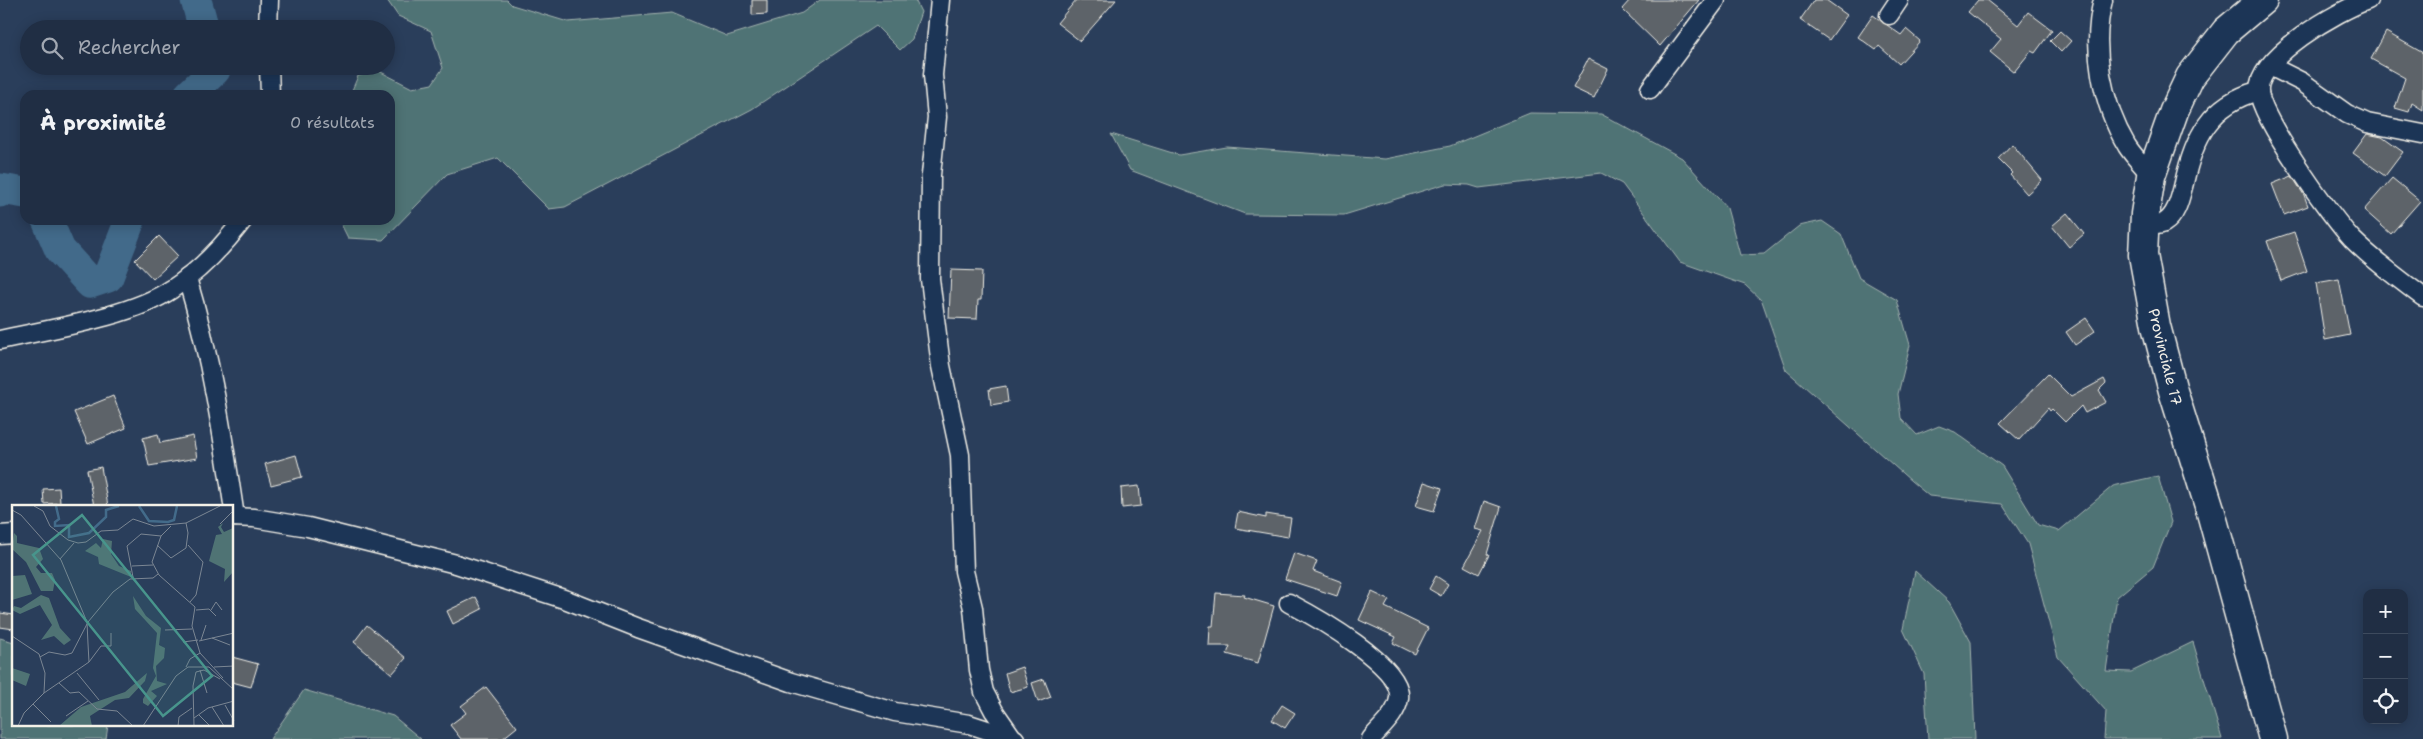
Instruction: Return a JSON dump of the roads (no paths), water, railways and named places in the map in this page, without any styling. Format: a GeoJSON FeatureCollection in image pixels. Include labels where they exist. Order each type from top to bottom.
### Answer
{"type":"FeatureCollection","features":[{"type":"Feature","properties":{"kind":"main road","name":"Provinciale 17"},"geometry":{"type":"LineString","coordinates":[[2264,0],[2226,31],[2190,77],[2174,111],[2151,176],[2143,255],[2156,326],[2173,391],[2210,509],[2274,739]]}},
{"type":"Feature","properties":{"kind":"street"},"geometry":{"type":"LineString","coordinates":[[268,20],[269,0]]}},
{"type":"Feature","properties":{"kind":"street"},"geometry":{"type":"LineString","coordinates":[[940,0],[933,75],[937,117],[931,174],[930,280],[941,366],[960,455],[964,571],[973,608],[979,670],[984,692],[994,711],[1014,738]]}},
{"type":"Feature","properties":{"kind":"street"},"geometry":{"type":"LineString","coordinates":[[1650,89],[1716,0]]}},
{"type":"Feature","properties":{"kind":"street"},"geometry":{"type":"LineString","coordinates":[[1889,15],[1899,0]]}},
{"type":"Feature","properties":{"kind":"street"},"geometry":{"type":"LineString","coordinates":[[2103,0],[2097,41],[2101,73],[2110,108],[2127,146],[2151,176]]}},
{"type":"Feature","properties":{"kind":"street"},"geometry":{"type":"LineString","coordinates":[[2368,0],[2307,32],[2286,48],[2270,66],[2258,91],[2266,116],[2286,148],[2351,238],[2385,269],[2423,297]]}},
{"type":"Feature","properties":{"kind":"street"},"geometry":{"type":"LineString","coordinates":[[2270,66],[2302,82],[2347,114],[2367,122],[2423,134]]}},
{"type":"Feature","properties":{"kind":"street"},"geometry":{"type":"LineString","coordinates":[[269,75],[270,90]]}},
{"type":"Feature","properties":{"kind":"street"},"geometry":{"type":"LineString","coordinates":[[2145,226],[2162,224],[2171,218],[2179,203],[2195,143],[2212,118],[2227,104],[2258,91]]}},
{"type":"Feature","properties":{"kind":"street"},"geometry":{"type":"LineString","coordinates":[[0,340],[119,312],[171,290],[225,243],[239,225]]}},
{"type":"Feature","properties":{"kind":"street"},"geometry":{"type":"LineString","coordinates":[[187,278],[201,326],[217,399],[232,505]]}},
{"type":"Feature","properties":{"kind":"street"},"geometry":{"type":"LineString","coordinates":[[234,517],[254,518],[308,527],[456,564],[567,600],[638,628],[790,682],[895,712],[970,724],[1014,738]]}},
{"type":"Feature","properties":{"kind":"street"},"geometry":{"type":"LineString","coordinates":[[1289,603],[1327,623],[1378,662],[1395,680],[1400,697],[1395,711],[1371,739]]}},
{"type":"Feature","properties":{"kind":"waterway"},"geometry":{"type":"LineString","coordinates":[[196,0],[202,20]]}},
{"type":"Feature","properties":{"kind":"waterway"},"geometry":{"type":"LineString","coordinates":[[194,90],[210,75]]}},
{"type":"Feature","properties":{"kind":"waterway"},"geometry":{"type":"LineString","coordinates":[[0,192],[1,189],[20,192]]}},
{"type":"Feature","properties":{"kind":"waterway"},"geometry":{"type":"LineString","coordinates":[[49,225],[60,250],[90,283],[108,277],[128,225]]}}]}
